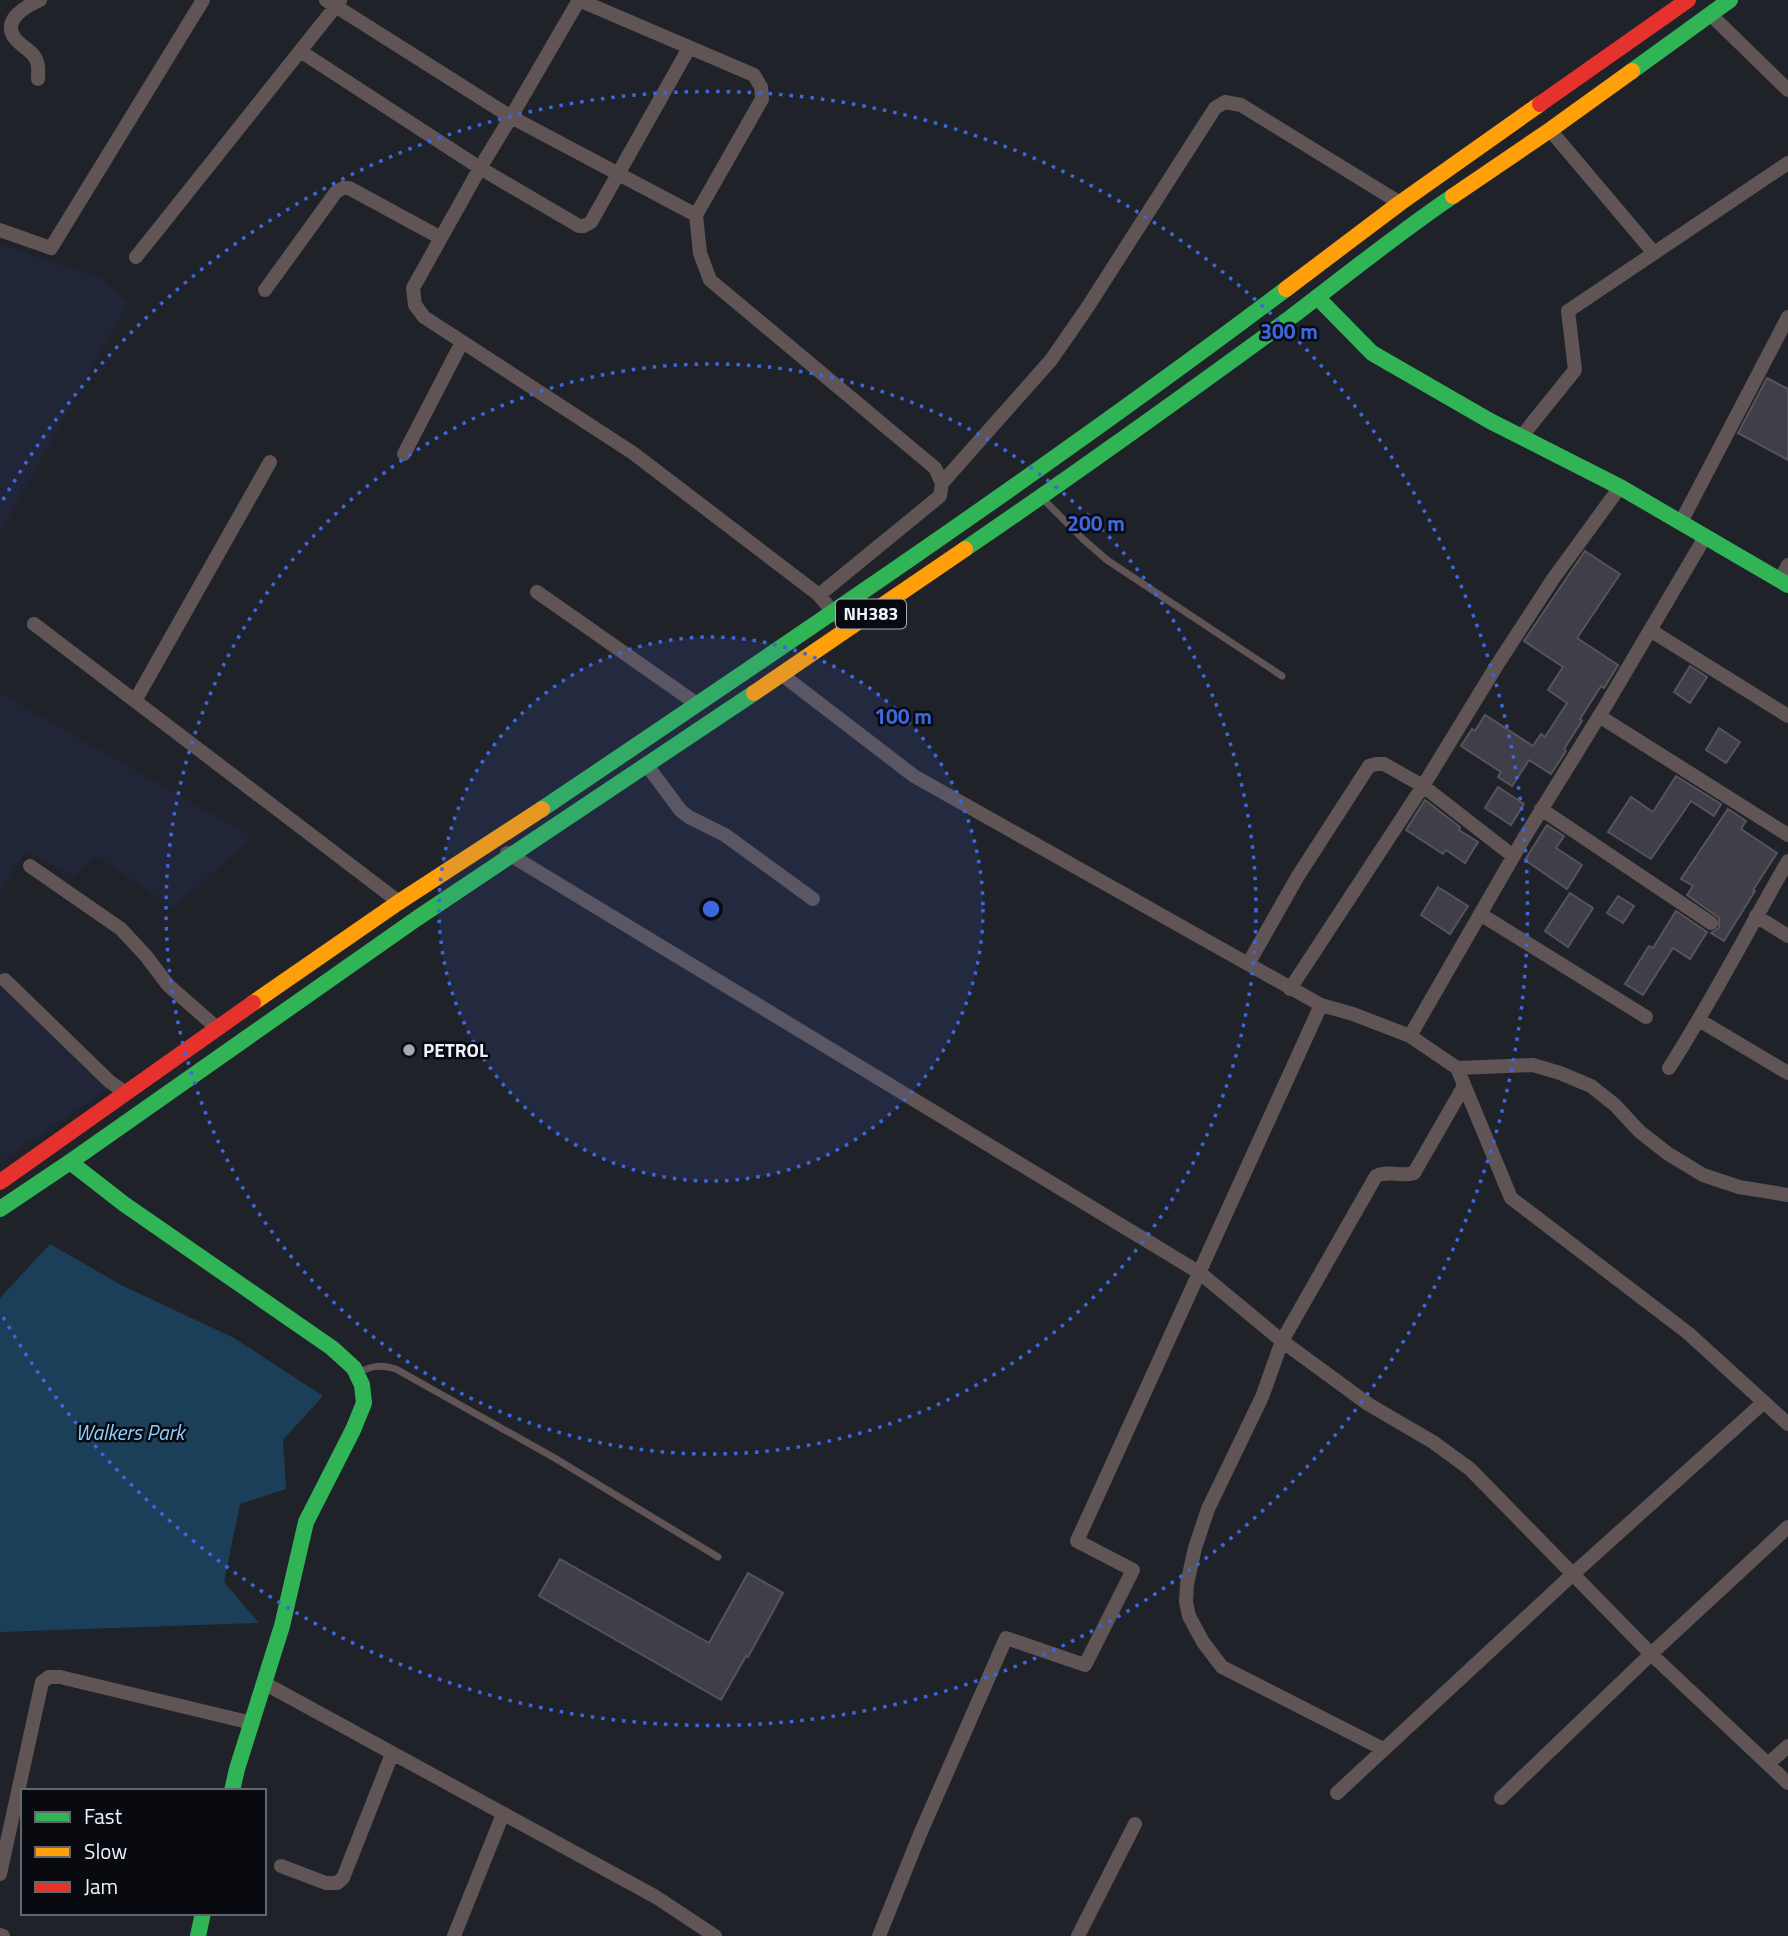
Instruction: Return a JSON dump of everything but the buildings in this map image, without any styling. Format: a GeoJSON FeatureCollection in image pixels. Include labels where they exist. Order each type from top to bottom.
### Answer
{"type":"FeatureCollection","features":[{"type":"Feature","properties":{"kind":"main road","name":"NH383"},"geometry":{"type":"LineString","coordinates":[[0,1182],[399,902],[834,613],[1156,386],[1400,203],[1688,0]]}},
{"type":"Feature","properties":{"kind":"main road","name":"NH383"},"geometry":{"type":"LineString","coordinates":[[2,1205],[70,1162],[511,855],[1041,497],[1283,323],[1415,222],[1550,130],[1730,0]]}},
{"type":"Feature","properties":{"kind":"main road"},"geometry":{"type":"LineString","coordinates":[[1317,297],[1372,353],[1521,437],[1619,487],[1784,583]]}},
{"type":"Feature","properties":{"kind":"main road"},"geometry":{"type":"LineString","coordinates":[[1267,304],[1283,323]]}},
{"type":"Feature","properties":{"kind":"main road"},"geometry":{"type":"LineString","coordinates":[[70,1162],[124,1203],[332,1348],[354,1368],[362,1385],[364,1403],[354,1430],[306,1522],[282,1626],[233,1789]]}},
{"type":"Feature","properties":{"kind":"main road"},"geometry":{"type":"LineString","coordinates":[[198,1936],[203,1915]]}},
{"type":"Feature","properties":{"kind":"street"},"geometry":{"type":"LineString","coordinates":[[38,79],[38,62],[34,54],[14,37],[11,28],[14,18],[22,8],[40,0]]}},
{"type":"Feature","properties":{"kind":"street"},"geometry":{"type":"LineString","coordinates":[[0,230],[51,248],[203,0]]}},
{"type":"Feature","properties":{"kind":"street"},"geometry":{"type":"LineString","coordinates":[[850,628],[819,595],[633,453],[424,317],[415,305],[413,288],[579,0],[754,75],[761,87],[762,99],[696,215],[700,253],[710,280],[935,468],[942,483]]}},
{"type":"Feature","properties":{"kind":"street"},"geometry":{"type":"LineString","coordinates":[[136,257],[300,51],[334,2],[511,117],[696,215]]}},
{"type":"Feature","properties":{"kind":"street"},"geometry":{"type":"LineString","coordinates":[[1710,14],[1788,90]]}},
{"type":"Feature","properties":{"kind":"street"},"geometry":{"type":"LineString","coordinates":[[300,51],[480,168],[579,226],[584,226],[591,222],[689,48]]}},
{"type":"Feature","properties":{"kind":"street"},"geometry":{"type":"LineString","coordinates":[[819,595],[940,496],[942,483],[1051,360],[1087,309],[1215,108],[1225,102],[1241,105],[1400,203]]}},
{"type":"Feature","properties":{"kind":"street"},"geometry":{"type":"LineString","coordinates":[[1550,130],[1654,253]]}},
{"type":"Feature","properties":{"kind":"street"},"geometry":{"type":"LineString","coordinates":[[1521,437],[1575,370],[1568,311],[1788,163]]}},
{"type":"Feature","properties":{"kind":"street"},"geometry":{"type":"LineString","coordinates":[[265,290],[336,192],[343,188],[349,188],[441,238]]}},
{"type":"Feature","properties":{"kind":"street"},"geometry":{"type":"LineString","coordinates":[[1681,522],[1788,317]]}},
{"type":"Feature","properties":{"kind":"street"},"geometry":{"type":"LineString","coordinates":[[404,454],[462,342]]}},
{"type":"Feature","properties":{"kind":"street"},"geometry":{"type":"LineString","coordinates":[[135,701],[270,462]]}},
{"type":"Feature","properties":{"kind":"street"},"geometry":{"type":"LineString","coordinates":[[1290,989],[1423,786],[1553,579],[1619,487]]}},
{"type":"Feature","properties":{"kind":"street"},"geometry":{"type":"LineString","coordinates":[[1410,1036],[1513,856],[1705,537]]}},
{"type":"Feature","properties":{"kind":"street"},"geometry":{"type":"LineString","coordinates":[[1784,583],[1788,565]]}},
{"type":"Feature","properties":{"kind":"street"},"geometry":{"type":"LineString","coordinates":[[537,592],[696,704]]}},
{"type":"Feature","properties":{"kind":"street"},"geometry":{"type":"LineString","coordinates":[[34,624],[399,902]]}},
{"type":"Feature","properties":{"kind":"street"},"geometry":{"type":"LineString","coordinates":[[1650,630],[1788,716]]}},
{"type":"Feature","properties":{"kind":"street"},"geometry":{"type":"LineString","coordinates":[[781,674],[914,776],[1290,989],[1321,1005],[1410,1036],[1457,1068],[1511,1198],[1688,1333],[1788,1424]]}},
{"type":"Feature","properties":{"kind":"street"},"geometry":{"type":"LineString","coordinates":[[1599,716],[1788,835]]}},
{"type":"Feature","properties":{"kind":"street"},"geometry":{"type":"LineString","coordinates":[[646,764],[681,811],[725,835],[813,899]]}},
{"type":"Feature","properties":{"kind":"street"},"geometry":{"type":"LineString","coordinates":[[1248,964],[1298,876],[1369,766],[1384,764],[1423,786],[1513,856]]}},
{"type":"Feature","properties":{"kind":"street"},"geometry":{"type":"LineString","coordinates":[[1541,809],[1711,923]]}},
{"type":"Feature","properties":{"kind":"street"},"geometry":{"type":"LineString","coordinates":[[491,843],[1200,1273],[1282,1341],[1368,1404],[1433,1442],[1470,1469],[1651,1654],[1788,1783]]}},
{"type":"Feature","properties":{"kind":"street"},"geometry":{"type":"LineString","coordinates":[[1669,1068],[1788,861]]}},
{"type":"Feature","properties":{"kind":"street"},"geometry":{"type":"LineString","coordinates":[[30,866],[121,929],[168,985],[217,1028]]}},
{"type":"Feature","properties":{"kind":"street"},"geometry":{"type":"LineString","coordinates":[[1480,914],[1646,1017]]}},
{"type":"Feature","properties":{"kind":"street"},"geometry":{"type":"LineString","coordinates":[[1756,916],[1788,936]]}},
{"type":"Feature","properties":{"kind":"street"},"geometry":{"type":"LineString","coordinates":[[5,980],[110,1082],[125,1093]]}},
{"type":"Feature","properties":{"kind":"street"},"geometry":{"type":"LineString","coordinates":[[880,1936],[1006,1638],[1085,1665],[1133,1570],[1077,1541],[1321,1005]]}},
{"type":"Feature","properties":{"kind":"street"},"geometry":{"type":"LineString","coordinates":[[1699,1020],[1788,1073]]}},
{"type":"Feature","properties":{"kind":"street"},"geometry":{"type":"LineString","coordinates":[[1457,1068],[1533,1065],[1560,1073],[1591,1086],[1667,1153],[1703,1174],[1739,1187],[1788,1195]]}},
{"type":"Feature","properties":{"kind":"street"},"geometry":{"type":"LineString","coordinates":[[1383,1749],[1222,1667],[1203,1642],[1189,1616],[1186,1602],[1187,1584],[1195,1548],[1208,1510],[1262,1397],[1282,1341],[1376,1176],[1384,1172],[1406,1175],[1414,1173],[1464,1086]]}},
{"type":"Feature","properties":{"kind":"street"},"geometry":{"type":"LineString","coordinates":[[1336,1793],[1764,1402]]}},
{"type":"Feature","properties":{"kind":"street"},"geometry":{"type":"LineString","coordinates":[[1501,1798],[1788,1527]]}},
{"type":"Feature","properties":{"kind":"street"},"geometry":{"type":"LineString","coordinates":[[0,1874],[42,1682],[50,1677],[60,1676],[252,1723]]}},
{"type":"Feature","properties":{"kind":"street"},"geometry":{"type":"LineString","coordinates":[[264,1683],[656,1898],[715,1936]]}},
{"type":"Feature","properties":{"kind":"street"},"geometry":{"type":"LineString","coordinates":[[1768,1764],[1788,1745]]}},
{"type":"Feature","properties":{"kind":"street"},"geometry":{"type":"LineString","coordinates":[[281,1866],[326,1883],[337,1883],[343,1878],[392,1754]]}},
{"type":"Feature","properties":{"kind":"street"},"geometry":{"type":"LineString","coordinates":[[454,1936],[503,1814]]}},
{"type":"Feature","properties":{"kind":"street"},"geometry":{"type":"LineString","coordinates":[[1078,1936],[1135,1824]]}},
{"type":"Feature","properties":{"kind":"lane"},"geometry":{"type":"LineString","coordinates":[[1041,497],[1107,560],[1282,676]]}},
{"type":"Feature","properties":{"kind":"lane"},"geometry":{"type":"LineString","coordinates":[[356,1373],[373,1366],[396,1368],[553,1457],[718,1557]]}},
{"type":"Feature","properties":{"kind":"shaded area"},"geometry":{"type":"Polygon","coordinates":[[[0,244],[100,278],[128,303],[0,533],[0,244]]]}},
{"type":"Feature","properties":{"kind":"shaded area"},"geometry":{"type":"Polygon","coordinates":[[[0,693],[252,837],[173,908],[96,855],[74,877],[26,851],[0,891],[0,693]]]}},
{"type":"Feature","properties":{"kind":"shaded area"},"geometry":{"type":"Polygon","coordinates":[[[0,970],[118,1082],[0,1162],[0,970]]]}},
{"type":"Feature","properties":{"kind":"water","name":"Walkers Park"},"geometry":{"type":"Polygon","coordinates":[[[50,1244],[121,1285],[234,1338],[323,1396],[283,1440],[286,1489],[240,1504],[224,1582],[259,1623],[0,1632],[0,1298],[50,1244]]]}},
{"type":"Feature","properties":{"kind":"traffic: fast"},"geometry":{"type":"LineString","coordinates":[[1632,71],[1730,0]]}},
{"type":"Feature","properties":{"kind":"traffic: fast"},"geometry":{"type":"LineString","coordinates":[[965,549],[1204,381],[1453,196]]}},
{"type":"Feature","properties":{"kind":"traffic: fast"},"geometry":{"type":"LineString","coordinates":[[542,809],[1010,489],[1286,289]]}},
{"type":"Feature","properties":{"kind":"traffic: fast"},"geometry":{"type":"LineString","coordinates":[[1317,297],[1372,353],[1490,421],[1620,487],[1788,585]]}},
{"type":"Feature","properties":{"kind":"traffic: fast"},"geometry":{"type":"LineString","coordinates":[[0,1209],[416,919],[754,693]]}},
{"type":"Feature","properties":{"kind":"traffic: fast"},"geometry":{"type":"LineString","coordinates":[[70,1162],[124,1204],[332,1348],[354,1368],[362,1385],[364,1403],[353,1430],[306,1522],[282,1626],[232,1789]]}},
{"type":"Feature","properties":{"kind":"traffic: fast"},"geometry":{"type":"LineString","coordinates":[[198,1936],[203,1915]]}},
{"type":"Feature","properties":{"kind":"traffic: slow"},"geometry":{"type":"LineString","coordinates":[[1453,196],[1632,71]]}},
{"type":"Feature","properties":{"kind":"traffic: slow"},"geometry":{"type":"LineString","coordinates":[[1286,289],[1400,203],[1540,104]]}},
{"type":"Feature","properties":{"kind":"traffic: slow"},"geometry":{"type":"LineString","coordinates":[[754,693],[965,549]]}},
{"type":"Feature","properties":{"kind":"traffic: slow"},"geometry":{"type":"LineString","coordinates":[[253,1003],[399,902],[542,809]]}},
{"type":"Feature","properties":{"kind":"traffic: jam"},"geometry":{"type":"LineString","coordinates":[[1540,104],[1688,0]]}},
{"type":"Feature","properties":{"kind":"traffic: jam"},"geometry":{"type":"LineString","coordinates":[[0,1182],[253,1003]]}},
{"type":"Feature","properties":{"kind":"place","name":"PETROL"},"geometry":{"type":"Point","coordinates":[409,1050]}}]}
